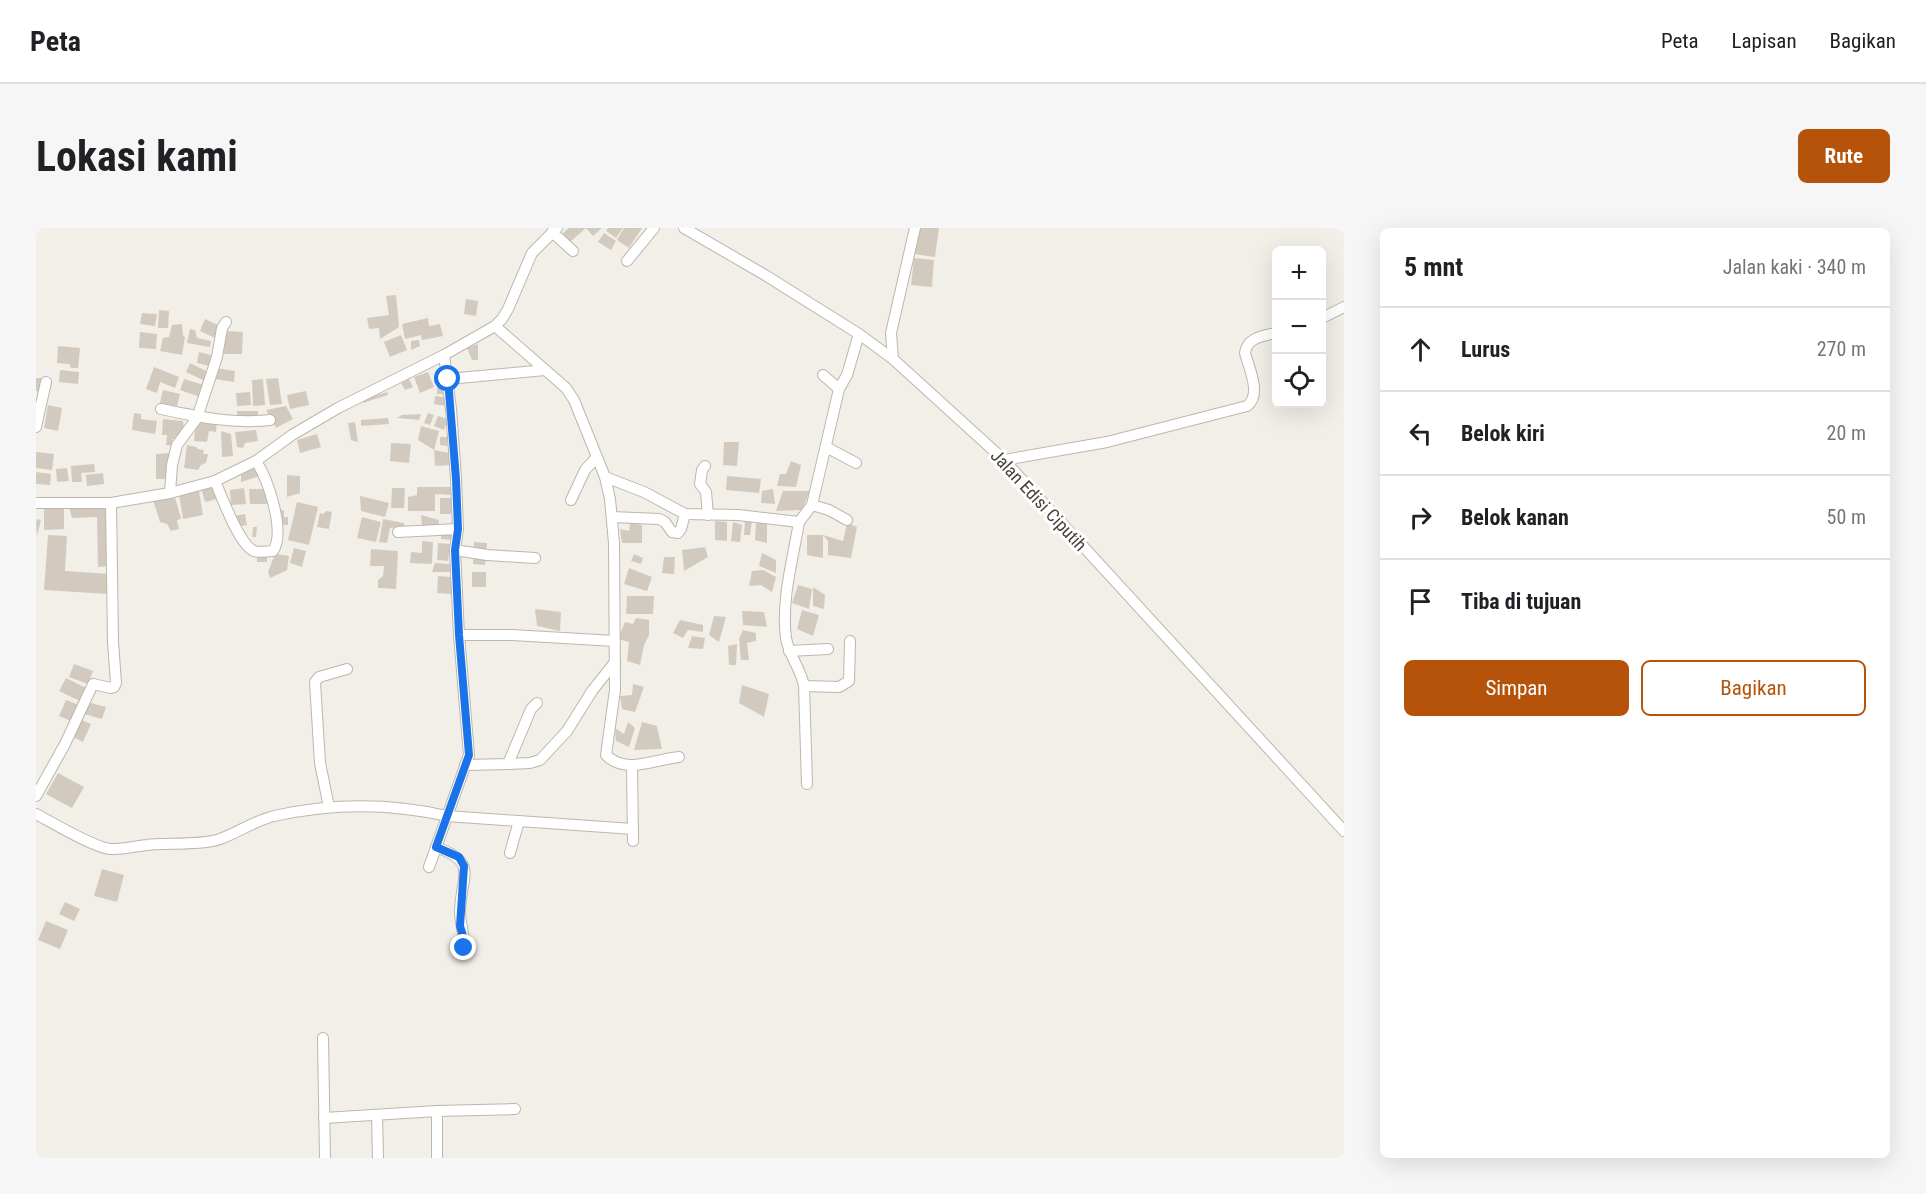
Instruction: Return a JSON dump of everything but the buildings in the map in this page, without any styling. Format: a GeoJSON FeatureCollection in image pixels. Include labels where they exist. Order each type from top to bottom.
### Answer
{"type":"FeatureCollection","features":[{"type":"Feature","properties":{"kind":"street"},"geometry":{"type":"LineString","coordinates":[[627,261],[654,228]]}},
{"type":"Feature","properties":{"kind":"street","name":"Jalan Edisi Ciputih"},"geometry":{"type":"LineString","coordinates":[[684,228],[859,334],[893,359],[1004,460],[1344,831]]}},
{"type":"Feature","properties":{"kind":"street"},"geometry":{"type":"LineString","coordinates":[[893,359],[891,333],[915,228]]}},
{"type":"Feature","properties":{"kind":"street"},"geometry":{"type":"LineString","coordinates":[[36,503],[111,503],[170,493],[215,482],[256,461],[292,435],[338,408],[444,355],[495,326],[508,309],[532,253],[555,230],[573,251]]}},
{"type":"Feature","properties":{"kind":"street"},"geometry":{"type":"LineString","coordinates":[[1326,316],[1344,308]]}},
{"type":"Feature","properties":{"kind":"street"},"geometry":{"type":"LineString","coordinates":[[170,493],[172,465],[177,445],[197,417],[217,357],[222,328],[226,322]]}},
{"type":"Feature","properties":{"kind":"street"},"geometry":{"type":"LineString","coordinates":[[495,326],[566,388],[574,400],[605,477],[612,517],[615,641],[615,690],[606,755],[611,760],[632,766],[679,757]]}},
{"type":"Feature","properties":{"kind":"street"},"geometry":{"type":"LineString","coordinates":[[807,784],[804,686],[801,673],[789,651],[785,628],[785,608],[799,522],[812,505],[838,389],[847,375],[859,334]]}},
{"type":"Feature","properties":{"kind":"street"},"geometry":{"type":"LineString","coordinates":[[1004,460],[1107,442],[1247,406],[1253,400],[1255,393],[1245,353],[1246,346],[1251,340],[1272,334]]}},
{"type":"Feature","properties":{"kind":"street"},"geometry":{"type":"LineString","coordinates":[[429,867],[469,755],[459,635],[455,550],[458,529],[448,379],[444,355]]}},
{"type":"Feature","properties":{"kind":"street"},"geometry":{"type":"LineString","coordinates":[[448,379],[545,370]]}},
{"type":"Feature","properties":{"kind":"street"},"geometry":{"type":"LineString","coordinates":[[823,375],[838,389]]}},
{"type":"Feature","properties":{"kind":"street"},"geometry":{"type":"LineString","coordinates":[[36,427],[46,382]]}},
{"type":"Feature","properties":{"kind":"street"},"geometry":{"type":"LineString","coordinates":[[161,409],[197,417],[244,423],[270,420]]}},
{"type":"Feature","properties":{"kind":"street"},"geometry":{"type":"LineString","coordinates":[[826,447],[856,463]]}},
{"type":"Feature","properties":{"kind":"street"},"geometry":{"type":"LineString","coordinates":[[571,500],[585,470],[596,458]]}},
{"type":"Feature","properties":{"kind":"street"},"geometry":{"type":"LineString","coordinates":[[215,482],[248,548],[256,552],[273,551],[278,544],[271,495],[264,472],[256,461]]}},
{"type":"Feature","properties":{"kind":"street"},"geometry":{"type":"LineString","coordinates":[[705,466],[702,470],[700,484],[706,492],[708,515]]}},
{"type":"Feature","properties":{"kind":"street"},"geometry":{"type":"LineString","coordinates":[[605,477],[644,492],[684,514],[738,515],[799,522]]}},
{"type":"Feature","properties":{"kind":"street"},"geometry":{"type":"LineString","coordinates":[[36,796],[42,777],[93,684],[111,688],[116,683],[113,642],[111,503]]}},
{"type":"Feature","properties":{"kind":"street"},"geometry":{"type":"LineString","coordinates":[[812,505],[829,510],[847,520]]}},
{"type":"Feature","properties":{"kind":"street"},"geometry":{"type":"LineString","coordinates":[[612,517],[659,519],[675,533],[681,529],[684,514]]}},
{"type":"Feature","properties":{"kind":"street"},"geometry":{"type":"LineString","coordinates":[[398,532],[458,529]]}},
{"type":"Feature","properties":{"kind":"street"},"geometry":{"type":"LineString","coordinates":[[455,550],[535,558]]}},
{"type":"Feature","properties":{"kind":"street"},"geometry":{"type":"LineString","coordinates":[[459,635],[512,635],[615,641]]}},
{"type":"Feature","properties":{"kind":"street"},"geometry":{"type":"LineString","coordinates":[[804,686],[839,687],[849,681],[850,641]]}},
{"type":"Feature","properties":{"kind":"street"},"geometry":{"type":"LineString","coordinates":[[789,651],[828,649]]}},
{"type":"Feature","properties":{"kind":"street"},"geometry":{"type":"LineString","coordinates":[[465,765],[530,763],[540,760],[567,731],[592,691],[615,661]]}},
{"type":"Feature","properties":{"kind":"street"},"geometry":{"type":"LineString","coordinates":[[329,807],[320,763],[315,682],[320,677],[347,669]]}},
{"type":"Feature","properties":{"kind":"street"},"geometry":{"type":"LineString","coordinates":[[508,764],[531,709],[537,703]]}},
{"type":"Feature","properties":{"kind":"street"},"geometry":{"type":"LineString","coordinates":[[36,814],[99,846],[112,849],[218,840],[250,824],[273,816],[329,807],[375,806],[425,811],[447,816],[519,821],[633,835],[632,766]]}},
{"type":"Feature","properties":{"kind":"street"},"geometry":{"type":"LineString","coordinates":[[510,853],[519,821]]}},
{"type":"Feature","properties":{"kind":"street"},"geometry":{"type":"LineString","coordinates":[[436,847],[459,857],[464,866],[460,926],[464,948]]}},
{"type":"Feature","properties":{"kind":"street"},"geometry":{"type":"LineString","coordinates":[[323,1038],[325,1158]]}},
{"type":"Feature","properties":{"kind":"street"},"geometry":{"type":"LineString","coordinates":[[324,1118],[514,1109]]}},
{"type":"Feature","properties":{"kind":"street"},"geometry":{"type":"LineString","coordinates":[[437,1111],[437,1158]]}},
{"type":"Feature","properties":{"kind":"street"},"geometry":{"type":"LineString","coordinates":[[377,1115],[378,1158]]}},
{"type":"Feature","properties":{"kind":"route"},"geometry":{"type":"LineString","coordinates":[[448,379],[456,479],[458,529],[455,550],[459,635],[469,755],[436,847],[459,857],[464,866],[460,905],[460,926],[464,948]]}}]}
